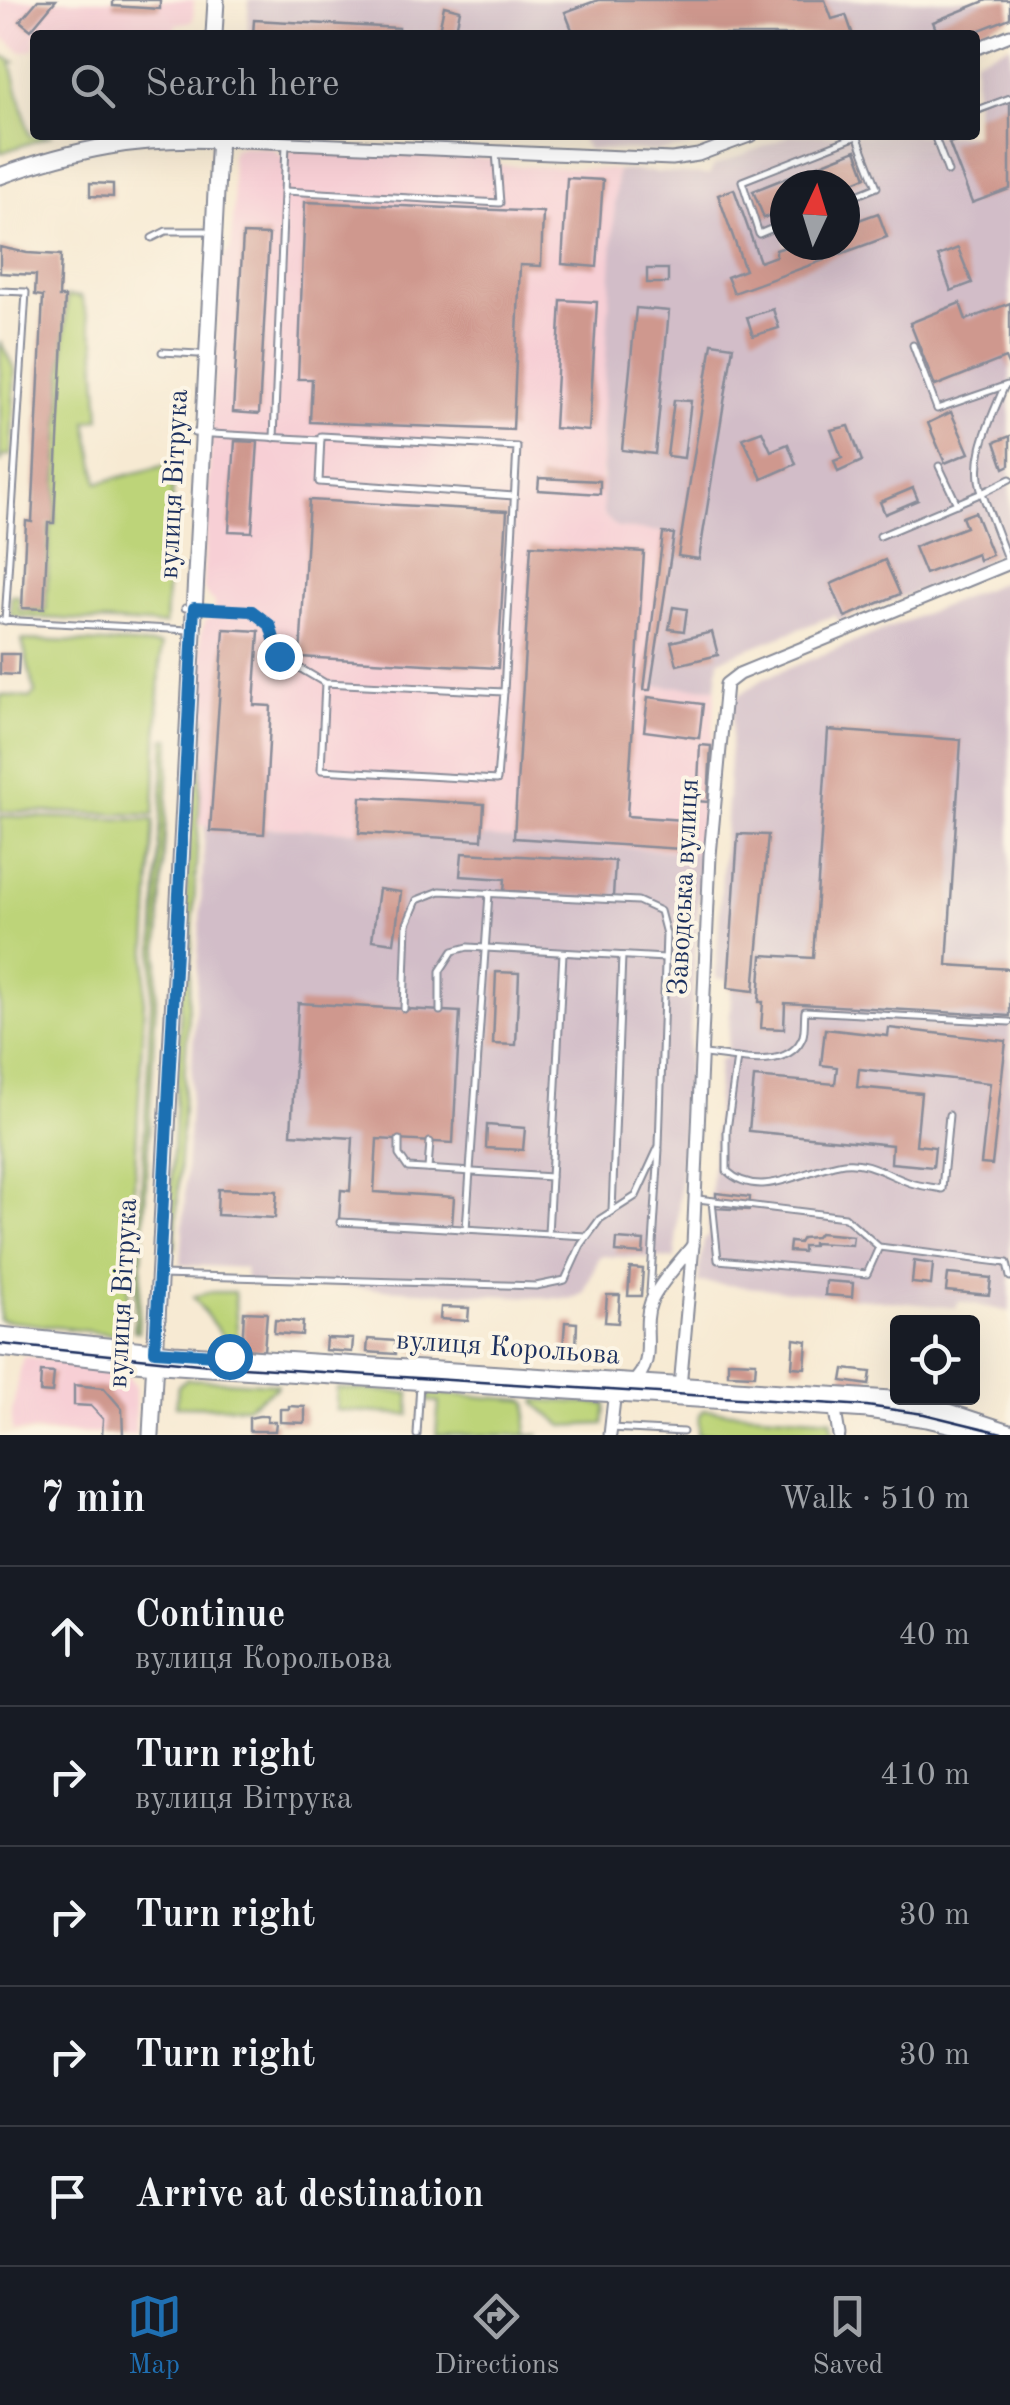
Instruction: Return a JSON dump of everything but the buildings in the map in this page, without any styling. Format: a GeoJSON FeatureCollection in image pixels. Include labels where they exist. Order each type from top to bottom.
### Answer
{"type":"FeatureCollection","features":[{"type":"Feature","properties":{"kind":"main road"},"geometry":{"type":"LineString","coordinates":[[214,30],[216,0]]}},
{"type":"Feature","properties":{"kind":"main road"},"geometry":{"type":"LineString","coordinates":[[223,30],[225,0]]}},
{"type":"Feature","properties":{"kind":"main road"},"geometry":{"type":"LineString","coordinates":[[0,176],[90,147],[153,140]]}},
{"type":"Feature","properties":{"kind":"main road","name":"вулиця Вітрука"},"geometry":{"type":"LineString","coordinates":[[198,433],[198,354],[214,140]]}},
{"type":"Feature","properties":{"kind":"main road","name":"вулиця Вітрука"},"geometry":{"type":"LineString","coordinates":[[147,1435],[214,140]]}},
{"type":"Feature","properties":{"kind":"main road","name":"вулиця Вітрука"},"geometry":{"type":"LineString","coordinates":[[150,1357],[158,1275],[188,630]]}},
{"type":"Feature","properties":{"kind":"main road","name":"вулиця Корольова"},"geometry":{"type":"LineString","coordinates":[[0,1334],[150,1357]]}},
{"type":"Feature","properties":{"kind":"main road","name":"вулиця Корольова"},"geometry":{"type":"LineString","coordinates":[[0,1348],[922,1404],[1010,1432]]}},
{"type":"Feature","properties":{"kind":"main road","name":"вулиця Корольова"},"geometry":{"type":"LineString","coordinates":[[621,1386],[680,1387],[834,1401],[994,1435]]}},
{"type":"Feature","properties":{"kind":"street"},"geometry":{"type":"LineString","coordinates":[[980,47],[1010,36]]}},
{"type":"Feature","properties":{"kind":"street"},"geometry":{"type":"LineString","coordinates":[[257,140],[672,160],[738,140]]}},
{"type":"Feature","properties":{"kind":"street","name":"Заводська вулиця"},"geometry":{"type":"LineString","coordinates":[[680,1387],[693,1245],[710,854],[726,684],[739,674],[1010,564]]}},
{"type":"Feature","properties":{"kind":"street"},"geometry":{"type":"LineString","coordinates":[[611,1431],[621,1386],[642,1375],[647,1361],[650,1304],[693,1245]]}},
{"type":"Feature","properties":{"kind":"street"},"geometry":{"type":"LineString","coordinates":[[834,1401],[839,1435]]}},
{"type":"Feature","properties":{"kind":"lane"},"geometry":{"type":"LineString","coordinates":[[980,109],[1010,98]]}},
{"type":"Feature","properties":{"kind":"lane"},"geometry":{"type":"LineString","coordinates":[[770,170],[847,140]]}},
{"type":"Feature","properties":{"kind":"lane"},"geometry":{"type":"LineString","coordinates":[[859,140],[877,187],[860,194]]}},
{"type":"Feature","properties":{"kind":"lane"},"geometry":{"type":"LineString","coordinates":[[936,140],[948,172]]}},
{"type":"Feature","properties":{"kind":"lane"},"geometry":{"type":"LineString","coordinates":[[274,438],[285,142]]}},
{"type":"Feature","properties":{"kind":"lane"},"geometry":{"type":"LineString","coordinates":[[285,191],[500,202],[496,152]]}},
{"type":"Feature","properties":{"kind":"lane"},"geometry":{"type":"LineString","coordinates":[[770,170],[742,181],[759,234],[770,229]]}},
{"type":"Feature","properties":{"kind":"lane"},"geometry":{"type":"LineString","coordinates":[[152,238],[166,231],[205,230]]}},
{"type":"Feature","properties":{"kind":"lane"},"geometry":{"type":"LineString","coordinates":[[0,290],[26,292],[2,620],[188,630]]}},
{"type":"Feature","properties":{"kind":"lane"},"geometry":{"type":"LineString","coordinates":[[912,344],[937,410],[1007,385]]}},
{"type":"Feature","properties":{"kind":"lane"},"geometry":{"type":"LineString","coordinates":[[162,352],[198,354]]}},
{"type":"Feature","properties":{"kind":"lane"},"geometry":{"type":"LineString","coordinates":[[1007,385],[982,443],[976,476],[1010,564]]}},
{"type":"Feature","properties":{"kind":"lane"},"geometry":{"type":"LineString","coordinates":[[198,433],[320,440]]}},
{"type":"Feature","properties":{"kind":"lane"},"geometry":{"type":"LineString","coordinates":[[325,682],[321,770],[497,780],[517,447],[321,436],[318,482],[514,496]]}},
{"type":"Feature","properties":{"kind":"lane"},"geometry":{"type":"LineString","coordinates":[[939,466],[957,504]]}},
{"type":"Feature","properties":{"kind":"lane"},"geometry":{"type":"LineString","coordinates":[[880,536],[1010,480]]}},
{"type":"Feature","properties":{"kind":"lane"},"geometry":{"type":"LineString","coordinates":[[190,608],[252,611],[270,625],[279,656],[325,682],[504,692]]}},
{"type":"Feature","properties":{"kind":"lane"},"geometry":{"type":"LineString","coordinates":[[404,1009],[406,924],[417,900],[440,891],[638,901],[660,911],[666,934],[666,958],[650,1304]]}},
{"type":"Feature","properties":{"kind":"lane"},"geometry":{"type":"LineString","coordinates":[[466,1229],[489,893]]}},
{"type":"Feature","properties":{"kind":"lane"},"geometry":{"type":"LineString","coordinates":[[440,1011],[440,971],[453,952],[468,947],[666,958]]}},
{"type":"Feature","properties":{"kind":"lane"},"geometry":{"type":"LineString","coordinates":[[548,1234],[563,952]]}},
{"type":"Feature","properties":{"kind":"lane"},"geometry":{"type":"LineString","coordinates":[[612,1211],[622,956]]}},
{"type":"Feature","properties":{"kind":"lane"},"geometry":{"type":"LineString","coordinates":[[702,1054],[764,1062],[788,1053],[802,1038],[805,1011],[1010,1022]]}},
{"type":"Feature","properties":{"kind":"lane"},"geometry":{"type":"LineString","coordinates":[[736,1058],[727,1130],[727,1171],[738,1182],[766,1184],[848,1162],[881,1169],[912,1184],[942,1189],[948,1115]]}},
{"type":"Feature","properties":{"kind":"lane"},"geometry":{"type":"LineString","coordinates":[[399,1140],[401,1162],[408,1168],[551,1177]]}},
{"type":"Feature","properties":{"kind":"lane"},"geometry":{"type":"LineString","coordinates":[[428,1170],[430,1142]]}},
{"type":"Feature","properties":{"kind":"lane"},"geometry":{"type":"LineString","coordinates":[[158,1275],[536,1286],[565,1280],[600,1218],[636,1196],[659,1146]]}},
{"type":"Feature","properties":{"kind":"lane"},"geometry":{"type":"LineString","coordinates":[[695,1199],[845,1217],[878,1247],[1007,1263],[1010,1278]]}},
{"type":"Feature","properties":{"kind":"lane"},"geometry":{"type":"LineString","coordinates":[[712,1201],[718,1260],[867,1274],[878,1247]]}},
{"type":"Feature","properties":{"kind":"lane"},"geometry":{"type":"LineString","coordinates":[[340,1222],[588,1236]]}},
{"type":"Feature","properties":{"kind":"lane"},"geometry":{"type":"LineString","coordinates":[[417,1435],[420,1375]]}},
{"type":"Feature","properties":{"kind":"lane"},"geometry":{"type":"LineString","coordinates":[[611,1431],[683,1432]]}},
{"type":"Feature","properties":{"kind":"shaded area"},"geometry":{"type":"Polygon","coordinates":[[[0,0],[194,0],[193,21],[176,24],[174,30],[30,30],[30,51],[22,52],[0,35],[0,0]]]}},
{"type":"Feature","properties":{"kind":"shaded area"},"geometry":{"type":"Polygon","coordinates":[[[249,0],[1010,0],[965,30],[247,30],[249,0]]]}},
{"type":"Feature","properties":{"kind":"shaded area"},"geometry":{"type":"Polygon","coordinates":[[[1010,45],[1010,545],[974,568],[932,586],[838,621],[835,615],[719,660],[716,688],[653,686],[675,533],[617,528],[603,514],[602,423],[617,170],[709,175],[714,166],[779,140],[980,140],[980,57],[1010,45]]]}},
{"type":"Feature","properties":{"kind":"shaded area"},"geometry":{"type":"Polygon","coordinates":[[[581,140],[710,140],[657,151],[588,149],[581,140]]]}},
{"type":"Feature","properties":{"kind":"shaded area"},"geometry":{"type":"Polygon","coordinates":[[[273,148],[286,156],[293,149],[498,159],[498,165],[617,170],[601,480],[605,481],[603,514],[617,528],[676,533],[653,685],[716,688],[705,854],[443,834],[191,825],[201,632],[206,620],[214,616],[215,602],[205,593],[203,584],[221,261],[231,248],[231,156],[234,149],[273,148]]]}},
{"type":"Feature","properties":{"kind":"shaded area"},"geometry":{"type":"Polygon","coordinates":[[[1010,579],[1010,1312],[959,1301],[956,1308],[698,1282],[704,1240],[708,1236],[719,1060],[727,1057],[732,980],[716,978],[716,966],[734,698],[767,677],[1010,579]]]}},
{"type":"Feature","properties":{"kind":"shaded area"},"geometry":{"type":"Polygon","coordinates":[[[205,826],[443,834],[702,853],[675,1259],[600,1256],[583,1294],[570,1299],[246,1282],[245,1268],[181,1265],[205,826]]]}},
{"type":"Feature","properties":{"kind":"shaded area"},"geometry":{"type":"Polygon","coordinates":[[[23,1356],[123,1370],[135,1386],[135,1435],[12,1431],[23,1356]]]}},
{"type":"Feature","properties":{"kind":"green space"},"geometry":{"type":"Polygon","coordinates":[[[0,55],[15,62],[11,63],[30,140],[38,140],[0,153],[0,55]]]}},
{"type":"Feature","properties":{"kind":"green space"},"geometry":{"type":"Polygon","coordinates":[[[67,296],[81,297],[95,342],[100,419],[87,422],[98,483],[174,463],[165,625],[11,616],[11,595],[19,596],[18,610],[46,611],[50,525],[55,524],[67,296]]]}},
{"type":"Feature","properties":{"kind":"green space"},"geometry":{"type":"Polygon","coordinates":[[[0,341],[15,370],[11,455],[2,457],[0,464],[0,341]]]}},
{"type":"Feature","properties":{"kind":"green space"},"geometry":{"type":"Polygon","coordinates":[[[22,640],[161,645],[154,815],[0,811],[0,695],[30,698],[35,693],[22,640]]]}},
{"type":"Feature","properties":{"kind":"green space"},"geometry":{"type":"Polygon","coordinates":[[[196,718],[204,718],[175,1249],[168,1246],[196,718]]]}},
{"type":"Feature","properties":{"kind":"green space"},"geometry":{"type":"Polygon","coordinates":[[[165,739],[170,739],[138,1332],[134,1331],[165,739]]]}},
{"type":"Feature","properties":{"kind":"green space"},"geometry":{"type":"Polygon","coordinates":[[[0,816],[154,820],[126,1336],[0,1320],[0,816]]]}},
{"type":"Feature","properties":{"kind":"green space"},"geometry":{"type":"Polygon","coordinates":[[[234,1292],[239,1350],[226,1341],[193,1297],[234,1292]]]}},
{"type":"Feature","properties":{"kind":"green space"},"geometry":{"type":"Polygon","coordinates":[[[187,1379],[277,1387],[247,1407],[176,1406],[178,1386],[187,1379]]]}},
{"type":"Feature","properties":{"kind":"green space"},"geometry":{"type":"Polygon","coordinates":[[[337,1388],[410,1393],[409,1415],[336,1410],[337,1388]]]}},
{"type":"Feature","properties":{"kind":"green space"},"geometry":{"type":"Polygon","coordinates":[[[429,1393],[524,1400],[528,1404],[526,1434],[540,1435],[436,1435],[439,1402],[428,1401],[429,1393]]]}},
{"type":"Feature","properties":{"kind":"green space"},"geometry":{"type":"Polygon","coordinates":[[[536,1400],[606,1404],[604,1424],[563,1426],[536,1400]]]}},
{"type":"Feature","properties":{"kind":"green space"},"geometry":{"type":"Polygon","coordinates":[[[704,1410],[831,1419],[834,1435],[698,1435],[699,1416],[704,1410]]]}},
{"type":"Feature","properties":{"kind":"tram line"},"geometry":{"type":"LineString","coordinates":[[0,1344],[209,1365],[867,1406],[924,1414],[1010,1435]]}},
{"type":"Feature","properties":{"kind":"route"},"geometry":{"type":"LineString","coordinates":[[229,1356],[155,1351],[194,608],[252,611],[270,625],[279,656]]}}]}
